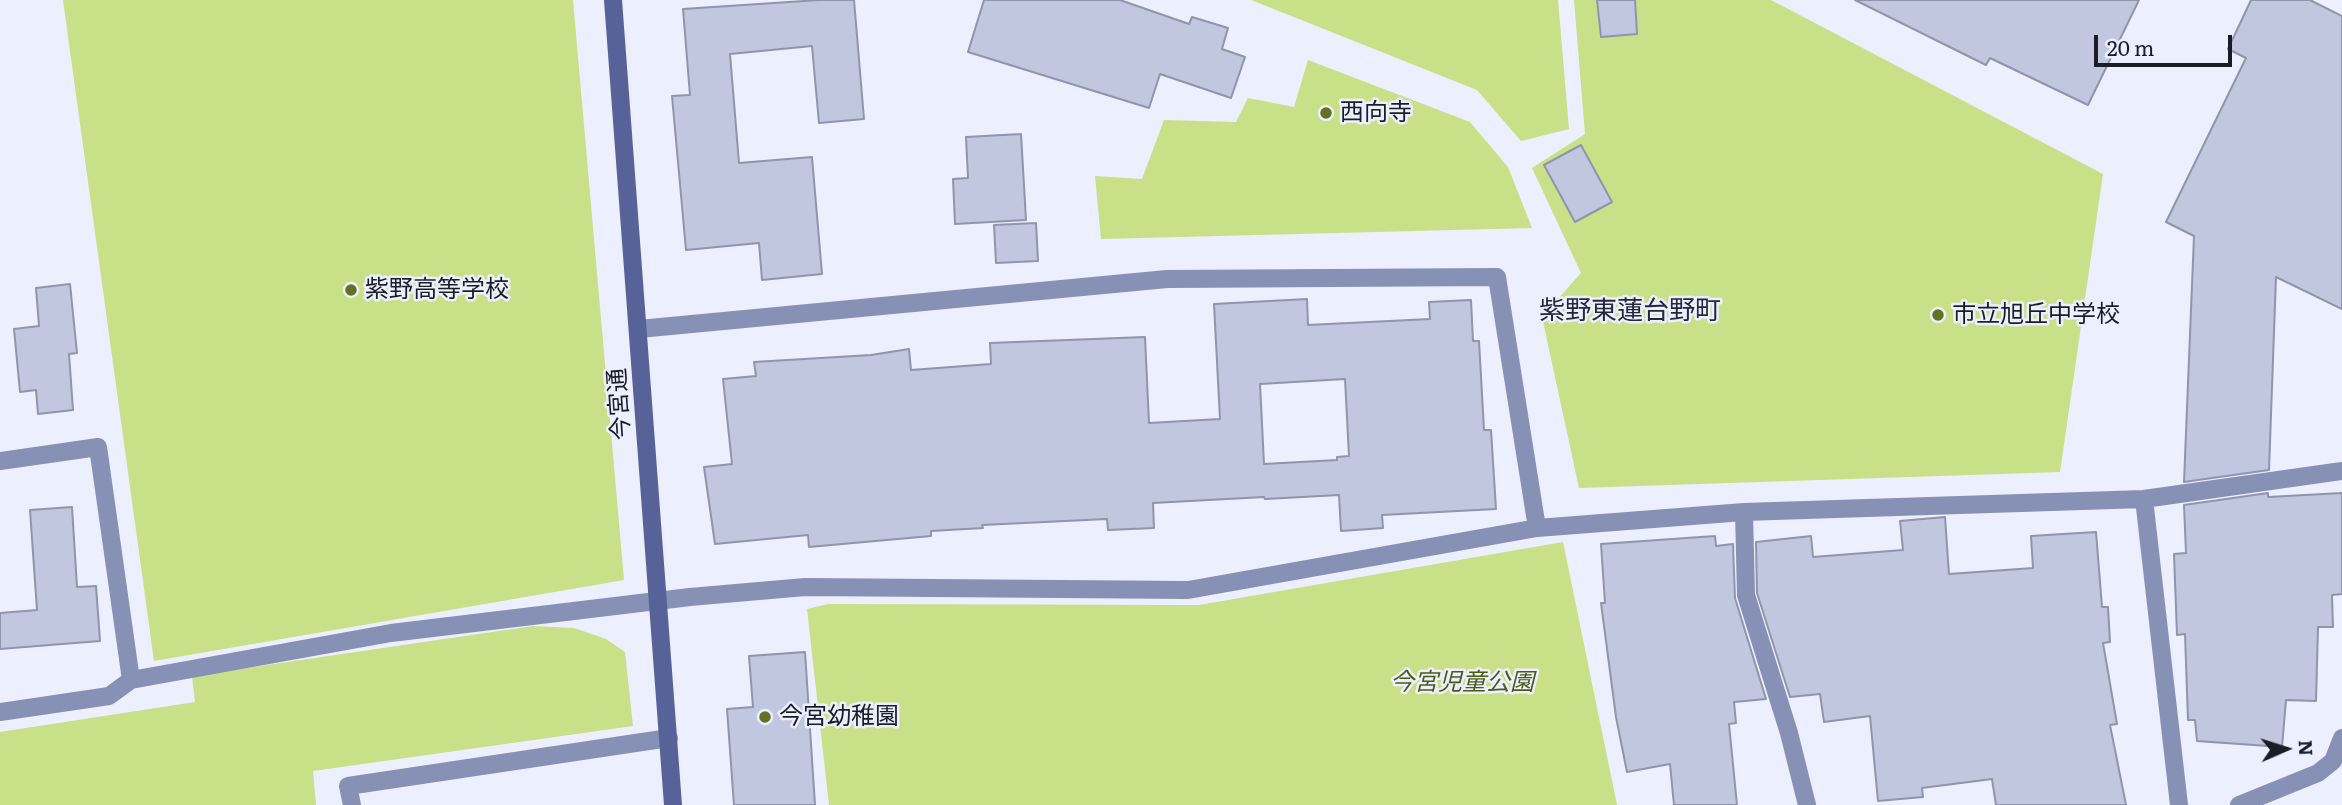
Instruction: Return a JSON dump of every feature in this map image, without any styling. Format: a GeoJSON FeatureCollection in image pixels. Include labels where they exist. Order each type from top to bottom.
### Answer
{"type":"FeatureCollection","features":[{"type":"Feature","properties":{"kind":"street","name":"今宮通"},"geometry":{"type":"LineString","coordinates":[[613,0],[673,805]]}},
{"type":"Feature","properties":{"kind":"street"},"geometry":{"type":"LineString","coordinates":[[639,329],[1167,279],[1497,277],[1537,528]]}},
{"type":"Feature","properties":{"kind":"street"},"geometry":{"type":"LineString","coordinates":[[0,461],[98,447],[131,680]]}},
{"type":"Feature","properties":{"kind":"street"},"geometry":{"type":"LineString","coordinates":[[0,712],[109,696],[131,680],[391,633],[658,601],[805,587],[1188,590],[1537,528],[1744,512],[2144,499],[2342,471]]}},
{"type":"Feature","properties":{"kind":"street"},"geometry":{"type":"LineString","coordinates":[[2144,499],[2179,805]]}},
{"type":"Feature","properties":{"kind":"street"},"geometry":{"type":"LineString","coordinates":[[1744,512],[1746,595],[1789,733],[1807,805]]}},
{"type":"Feature","properties":{"kind":"street"},"geometry":{"type":"LineString","coordinates":[[352,805],[348,786],[668,738]]}},
{"type":"Feature","properties":{"kind":"street"},"geometry":{"type":"LineString","coordinates":[[2239,805],[2318,773],[2333,761],[2342,738]]}},
{"type":"Feature","properties":{"kind":"green space","name":"紫野高等学校"},"geometry":{"type":"Polygon","coordinates":[[[63,0],[573,0],[624,580],[154,661],[63,0]]]}},
{"type":"Feature","properties":{"kind":"green space"},"geometry":{"type":"Polygon","coordinates":[[[1251,0],[1558,0],[1569,129],[1521,141],[1477,90],[1251,0]]]}},
{"type":"Feature","properties":{"kind":"green space"},"geometry":{"type":"Polygon","coordinates":[[[1574,0],[1771,0],[2103,174],[2060,472],[1579,488],[1542,317],[1581,273],[1532,168],[1585,134],[1574,0]]]}},
{"type":"Feature","properties":{"kind":"green space"},"geometry":{"type":"Polygon","coordinates":[[[1308,60],[1470,122],[1508,167],[1532,228],[1101,239],[1095,176],[1142,179],[1164,120],[1236,122],[1248,98],[1294,107],[1308,60]]]}},
{"type":"Feature","properties":{"kind":"green space","name":"今宮児童公園"},"geometry":{"type":"Polygon","coordinates":[[[1563,542],[1617,805],[829,805],[807,609],[828,604],[1199,605],[1563,542]]]}},
{"type":"Feature","properties":{"kind":"green space"},"geometry":{"type":"Polygon","coordinates":[[[533,626],[574,628],[606,639],[625,652],[633,726],[313,771],[316,805],[0,805],[0,732],[195,702],[192,676],[533,626]]]}},
{"type":"Feature","properties":{"kind":"building"},"geometry":{"type":"Polygon","coordinates":[[[854,0],[864,119],[819,123],[812,46],[730,54],[739,163],[812,157],[822,274],[762,280],[759,243],[686,250],[672,96],[690,95],[683,9],[854,0]]]}},
{"type":"Feature","properties":{"kind":"building"},"geometry":{"type":"Polygon","coordinates":[[[984,0],[1120,0],[1189,24],[1192,17],[1228,28],[1222,49],[1245,57],[1231,98],[1160,74],[1149,108],[968,52],[984,0]]]}},
{"type":"Feature","properties":{"kind":"building"},"geometry":{"type":"Polygon","coordinates":[[[1597,0],[1635,0],[1637,34],[1601,37],[1597,0]]]}},
{"type":"Feature","properties":{"kind":"building"},"geometry":{"type":"Polygon","coordinates":[[[1855,0],[2139,0],[2088,105],[1990,58],[1986,65],[1855,0]]]}},
{"type":"Feature","properties":{"kind":"building"},"geometry":{"type":"Polygon","coordinates":[[[2251,0],[2310,0],[2342,16],[2342,309],[2276,277],[2269,470],[2184,482],[2194,236],[2166,222],[2246,58],[2228,49],[2251,0]]]}},
{"type":"Feature","properties":{"kind":"building"},"geometry":{"type":"Polygon","coordinates":[[[1021,134],[1026,220],[955,224],[953,179],[968,178],[966,137],[1021,134]]]}},
{"type":"Feature","properties":{"kind":"building"},"geometry":{"type":"Polygon","coordinates":[[[1581,145],[1612,202],[1575,222],[1544,165],[1581,145]]]}},
{"type":"Feature","properties":{"kind":"building"},"geometry":{"type":"Polygon","coordinates":[[[1036,223],[1038,261],[996,263],[994,225],[1036,223]]]}},
{"type":"Feature","properties":{"kind":"building"},"geometry":{"type":"Polygon","coordinates":[[[70,284],[77,353],[69,354],[73,410],[38,414],[36,390],[20,392],[14,329],[39,326],[36,288],[70,284]]]}},
{"type":"Feature","properties":{"kind":"building"},"geometry":{"type":"Polygon","coordinates":[[[1307,299],[1308,325],[1430,319],[1429,302],[1471,300],[1473,341],[1479,341],[1484,430],[1491,430],[1496,509],[1382,515],[1383,528],[1341,531],[1339,495],[1264,497],[1153,503],[1154,528],[1108,530],[1107,519],[982,525],[983,528],[931,531],[931,536],[809,547],[808,535],[715,544],[704,467],[732,464],[723,379],[756,376],[754,362],[871,355],[909,349],[911,370],[991,364],[990,343],[1145,337],[1149,423],[1220,419],[1214,304],[1307,299]],[[1345,379],[1260,384],[1264,464],[1337,460],[1337,457],[1349,456],[1345,379]]]}},
{"type":"Feature","properties":{"kind":"building"},"geometry":{"type":"Polygon","coordinates":[[[2268,493],[2268,497],[2342,493],[2342,594],[2332,595],[2333,627],[2318,627],[2316,701],[2286,700],[2282,747],[2197,741],[2195,720],[2188,720],[2185,634],[2177,635],[2174,554],[2186,553],[2184,505],[2268,493]]]}},
{"type":"Feature","properties":{"kind":"building"},"geometry":{"type":"Polygon","coordinates":[[[72,507],[77,587],[96,586],[100,641],[0,649],[0,613],[37,610],[30,510],[72,507]]]}},
{"type":"Feature","properties":{"kind":"building"},"geometry":{"type":"Polygon","coordinates":[[[1945,517],[1949,574],[2033,568],[2031,536],[2096,532],[2102,607],[2108,607],[2110,642],[2103,643],[2117,724],[2110,725],[2126,805],[1996,805],[1992,779],[1922,788],[1923,797],[1878,801],[1870,716],[1824,722],[1820,694],[1790,697],[1757,593],[1756,542],[1811,536],[1813,557],[1903,550],[1900,521],[1945,517]]]}},
{"type":"Feature","properties":{"kind":"building"},"geometry":{"type":"Polygon","coordinates":[[[1715,536],[1716,546],[1733,544],[1735,598],[1766,699],[1734,702],[1736,723],[1729,724],[1737,805],[1674,805],[1670,764],[1627,772],[1616,717],[1601,603],[1605,603],[1601,544],[1715,536]]]}},
{"type":"Feature","properties":{"kind":"building"},"geometry":{"type":"Polygon","coordinates":[[[805,652],[815,805],[734,805],[727,709],[753,707],[749,656],[805,652]]]}},
{"type":"Feature","properties":{"kind":"place","name":"西向寺"},"geometry":{"type":"Point","coordinates":[1326,113]}},
{"type":"Feature","properties":{"kind":"place","name":"紫野高等学校"},"geometry":{"type":"Point","coordinates":[351,290]}},
{"type":"Feature","properties":{"kind":"place","name":"市立旭丘中学校"},"geometry":{"type":"Point","coordinates":[1938,315]}},
{"type":"Feature","properties":{"kind":"place","name":"今宮幼稚園"},"geometry":{"type":"Point","coordinates":[765,717]}},
{"type":"Feature","properties":{"kind":"district","name":"紫野東蓮台野町"},"geometry":{"type":"Point","coordinates":[1630,311]}}]}
